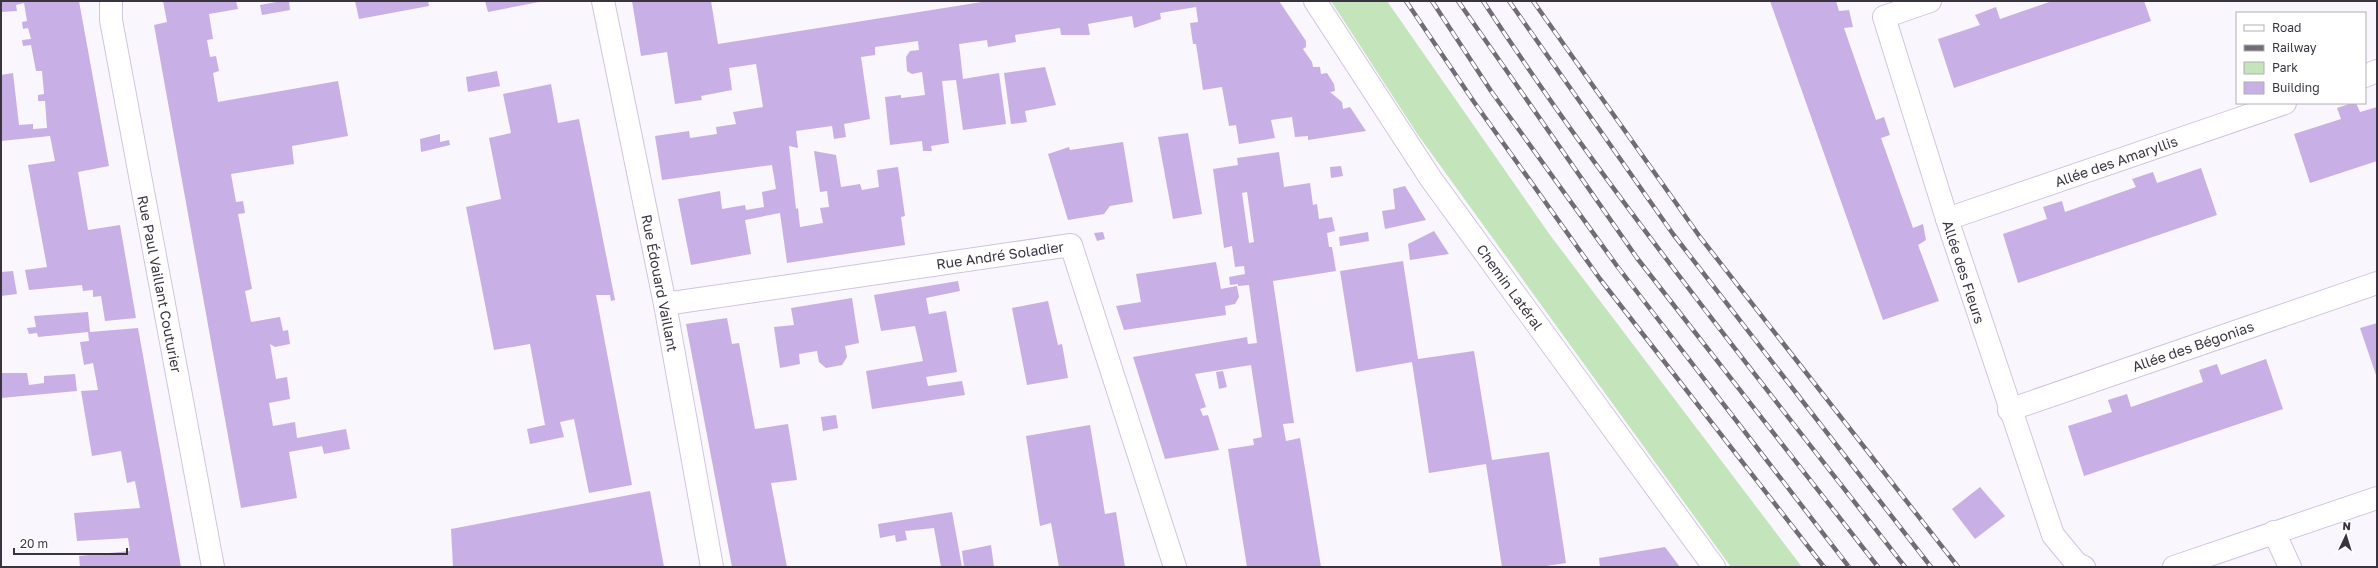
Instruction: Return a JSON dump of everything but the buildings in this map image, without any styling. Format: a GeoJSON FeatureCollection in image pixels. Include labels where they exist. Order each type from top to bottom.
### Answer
{"type":"FeatureCollection","features":[{"type":"Feature","properties":{"kind":"street","name":"Rue Paul Vaillant Couturier"},"geometry":{"type":"LineString","coordinates":[[111,1],[113,28],[213,567]]}},
{"type":"Feature","properties":{"kind":"street","name":"Rue Édouard Vaillant"},"geometry":{"type":"LineString","coordinates":[[603,1],[665,304],[712,567]]}},
{"type":"Feature","properties":{"kind":"street","name":"Chemin Latéral"},"geometry":{"type":"LineString","coordinates":[[1315,1],[1431,179],[1714,567]]}},
{"type":"Feature","properties":{"kind":"street","name":"Allée des Fleurs"},"geometry":{"type":"LineString","coordinates":[[1930,1],[1884,17],[1947,219],[2053,535],[2081,566]]}},
{"type":"Feature","properties":{"kind":"street"},"geometry":{"type":"LineString","coordinates":[[2366,76],[2377,72]]}},
{"type":"Feature","properties":{"kind":"street","name":"Allée des Amaryllis"},"geometry":{"type":"LineString","coordinates":[[1947,219],[2282,104]]}},
{"type":"Feature","properties":{"kind":"street","name":"Rue André Soladier"},"geometry":{"type":"LineString","coordinates":[[665,304],[1071,245],[1175,567]]}},
{"type":"Feature","properties":{"kind":"street","name":"Allée des Bégonias"},"geometry":{"type":"LineString","coordinates":[[2010,410],[2377,283]]}},
{"type":"Feature","properties":{"kind":"street"},"geometry":{"type":"LineString","coordinates":[[2174,567],[2377,498]]}},
{"type":"Feature","properties":{"kind":"street"},"geometry":{"type":"LineString","coordinates":[[2274,532],[2290,567]]}},
{"type":"Feature","properties":{"kind":"green space"},"geometry":{"type":"Polygon","coordinates":[[[1331,1],[1387,1],[1550,235],[1802,567],[1731,567],[1418,135],[1331,1]]]}},
{"type":"Feature","properties":{"kind":"railway"},"geometry":{"type":"LineString","coordinates":[[1406,1],[1474,102],[1600,279],[1824,567]]}},
{"type":"Feature","properties":{"kind":"railway"},"geometry":{"type":"LineString","coordinates":[[1432,1],[1491,91],[1617,266],[1849,567]]}},
{"type":"Feature","properties":{"kind":"railway"},"geometry":{"type":"LineString","coordinates":[[1458,1],[1637,258],[1878,567]]}},
{"type":"Feature","properties":{"kind":"railway"},"geometry":{"type":"LineString","coordinates":[[1483,1],[1532,74],[1635,218],[1905,567]]}},
{"type":"Feature","properties":{"kind":"railway"},"geometry":{"type":"LineString","coordinates":[[1509,1],[1673,234],[1931,567]]}},
{"type":"Feature","properties":{"kind":"railway"},"geometry":{"type":"LineString","coordinates":[[1533,1],[1700,237],[1958,567]]}}]}
